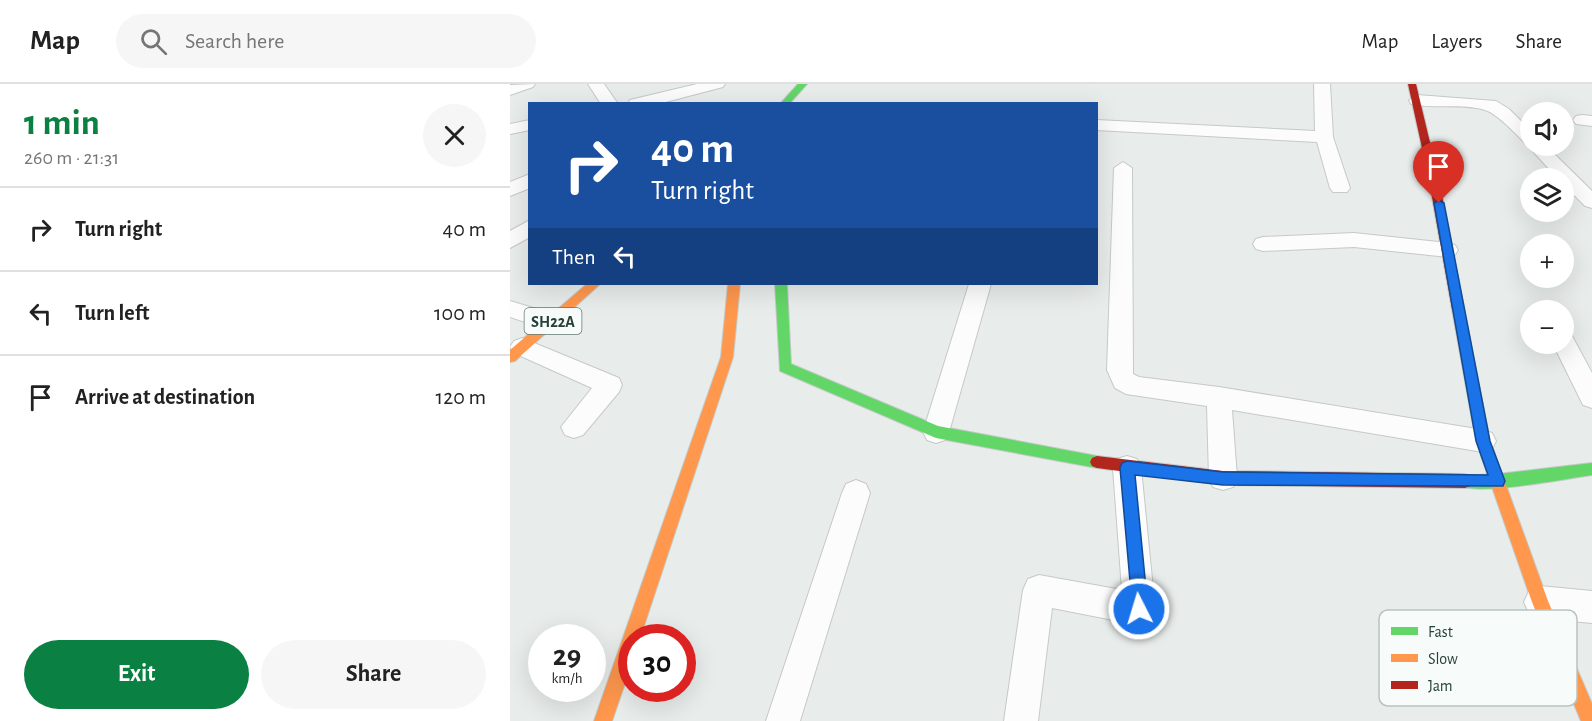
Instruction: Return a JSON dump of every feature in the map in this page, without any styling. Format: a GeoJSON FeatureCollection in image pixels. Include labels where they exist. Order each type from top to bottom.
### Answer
{"type":"FeatureCollection","features":[{"type":"Feature","properties":{"kind":"street"},"geometry":{"type":"LineString","coordinates":[[510,90],[527,84]]}},
{"type":"Feature","properties":{"kind":"street"},"geometry":{"type":"LineString","coordinates":[[596,84],[609,102]]}},
{"type":"Feature","properties":{"kind":"street"},"geometry":{"type":"LineString","coordinates":[[651,84],[665,99]]}},
{"type":"Feature","properties":{"kind":"street"},"geometry":{"type":"LineString","coordinates":[[648,102],[717,84]]}},
{"type":"Feature","properties":{"kind":"street"},"geometry":{"type":"LineString","coordinates":[[786,102],[802,84]]}},
{"type":"Feature","properties":{"kind":"street"},"geometry":{"type":"LineString","coordinates":[[1322,84],[1324,137],[1340,188]]}},
{"type":"Feature","properties":{"kind":"street"},"geometry":{"type":"LineString","coordinates":[[1520,130],[1503,113],[1490,105],[1415,92],[1448,250],[1483,441],[1543,610]]}},
{"type":"Feature","properties":{"kind":"street"},"geometry":{"type":"LineString","coordinates":[[1098,125],[1324,137]]}},
{"type":"Feature","properties":{"kind":"street"},"geometry":{"type":"LineString","coordinates":[[1546,156],[1592,202]]}},
{"type":"Feature","properties":{"kind":"street"},"geometry":{"type":"LineString","coordinates":[[1123,168],[1119,370],[1124,381],[1135,387],[1219,397],[1483,441]]}},
{"type":"Feature","properties":{"kind":"street"},"geometry":{"type":"LineString","coordinates":[[510,190],[528,181]]}},
{"type":"Feature","properties":{"kind":"street"},"geometry":{"type":"LineString","coordinates":[[510,241],[528,228]]}},
{"type":"Feature","properties":{"kind":"street"},"geometry":{"type":"LineString","coordinates":[[1263,244],[1354,240],[1448,250]]}},
{"type":"Feature","properties":{"kind":"street","name":"SH22A"},"geometry":{"type":"LineString","coordinates":[[516,352],[593,285]]}},
{"type":"Feature","properties":{"kind":"street"},"geometry":{"type":"LineString","coordinates":[[603,721],[727,357],[734,285]]}},
{"type":"Feature","properties":{"kind":"street"},"geometry":{"type":"LineString","coordinates":[[781,285],[785,367],[936,432],[1127,468],[1223,478],[1498,481],[1592,469]]}},
{"type":"Feature","properties":{"kind":"street"},"geometry":{"type":"LineString","coordinates":[[936,432],[980,285]]}},
{"type":"Feature","properties":{"kind":"street"},"geometry":{"type":"LineString","coordinates":[[510,309],[552,322]]}},
{"type":"Feature","properties":{"kind":"street"},"geometry":{"type":"LineString","coordinates":[[516,352],[610,385],[574,427]]}},
{"type":"Feature","properties":{"kind":"street"},"geometry":{"type":"LineString","coordinates":[[1570,354],[1592,398]]}},
{"type":"Feature","properties":{"kind":"street"},"geometry":{"type":"LineString","coordinates":[[1219,397],[1223,478]]}},
{"type":"Feature","properties":{"kind":"street"},"geometry":{"type":"LineString","coordinates":[[1021,721],[1039,590],[1139,609],[1127,468]]}},
{"type":"Feature","properties":{"kind":"street"},"geometry":{"type":"LineString","coordinates":[[783,721],[856,493]]}},
{"type":"Feature","properties":{"kind":"street"},"geometry":{"type":"LineString","coordinates":[[1540,602],[1592,607]]}},
{"type":"Feature","properties":{"kind":"street"},"geometry":{"type":"LineString","coordinates":[[1577,690],[1590,721]]}},
{"type":"Feature","properties":{"kind":"traffic: fast"},"geometry":{"type":"LineString","coordinates":[[786,102],[803,84]]}},
{"type":"Feature","properties":{"kind":"traffic: fast"},"geometry":{"type":"LineString","coordinates":[[781,285],[785,367],[936,432],[1097,462]]}},
{"type":"Feature","properties":{"kind":"traffic: fast"},"geometry":{"type":"LineString","coordinates":[[1465,481],[1498,481],[1592,469]]}},
{"type":"Feature","properties":{"kind":"traffic: slow"},"geometry":{"type":"LineString","coordinates":[[510,357],[593,285]]}},
{"type":"Feature","properties":{"kind":"traffic: slow"},"geometry":{"type":"LineString","coordinates":[[603,721],[727,357],[734,285]]}},
{"type":"Feature","properties":{"kind":"traffic: slow"},"geometry":{"type":"LineString","coordinates":[[1458,309],[1483,441],[1543,610]]}},
{"type":"Feature","properties":{"kind":"traffic: slow"},"geometry":{"type":"LineString","coordinates":[[1577,690],[1590,721]]}},
{"type":"Feature","properties":{"kind":"traffic: jam"},"geometry":{"type":"LineString","coordinates":[[1412,84],[1434,180],[1458,309]]}},
{"type":"Feature","properties":{"kind":"traffic: jam"},"geometry":{"type":"LineString","coordinates":[[1097,462],[1223,478],[1465,481]]}},
{"type":"Feature","properties":{"kind":"route"},"geometry":{"type":"LineString","coordinates":[[1139,609],[1127,468],[1223,478],[1332,481],[1498,481],[1483,441],[1439,203]]}}]}
